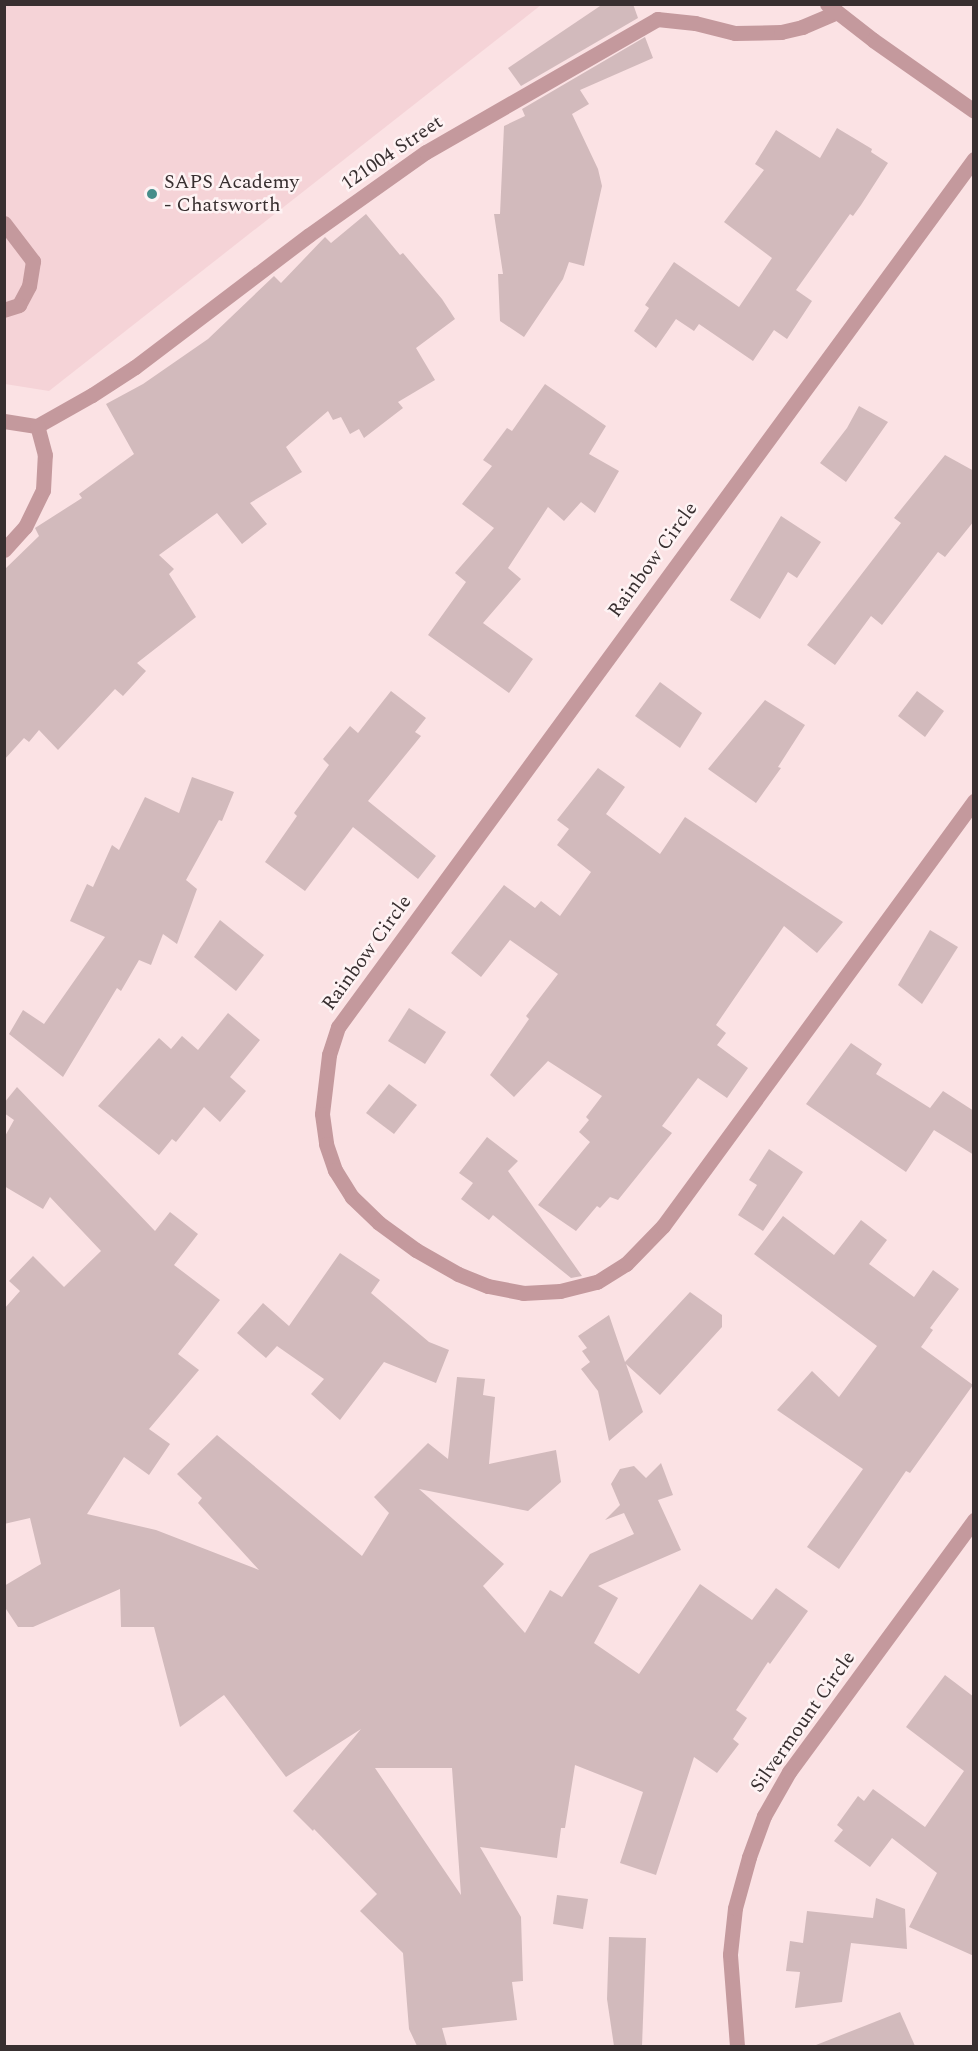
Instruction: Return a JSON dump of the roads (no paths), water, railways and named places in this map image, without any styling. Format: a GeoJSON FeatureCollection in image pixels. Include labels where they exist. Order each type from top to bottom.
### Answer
{"type":"FeatureCollection","features":[{"type":"Feature","properties":{"kind":"street"},"geometry":{"type":"LineString","coordinates":[[832,8],[974,111]]}},
{"type":"Feature","properties":{"kind":"street","name":"121004 Street"},"geometry":{"type":"LineString","coordinates":[[37,426],[135,367],[309,235],[426,152],[657,19],[695,23],[735,33],[781,32],[802,27],[832,8]]}},
{"type":"Feature","properties":{"kind":"street","name":"Rainbow Circle"},"geometry":{"type":"LineString","coordinates":[[974,159],[338,1027],[329,1055],[322,1114],[326,1144],[335,1170],[352,1197],[379,1223],[416,1250],[458,1274],[488,1286],[523,1293],[560,1291],[597,1282],[626,1264],[663,1226],[974,801]]}},
{"type":"Feature","properties":{"kind":"street"},"geometry":{"type":"LineString","coordinates":[[4,223],[33,261],[29,286],[19,305],[4,310]]}},
{"type":"Feature","properties":{"kind":"street"},"geometry":{"type":"LineString","coordinates":[[4,421],[37,426],[45,455],[43,490],[25,527],[4,550]]}},
{"type":"Feature","properties":{"kind":"street","name":"Silvermount Circle"},"geometry":{"type":"LineString","coordinates":[[737,2046],[730,1954],[735,1908],[749,1857],[764,1816],[789,1772],[974,1520]]}},
{"type":"Feature","properties":{"kind":"place","name":"SAPS Academy - Chatsworth"},"geometry":{"type":"Point","coordinates":[152,194]}}]}
